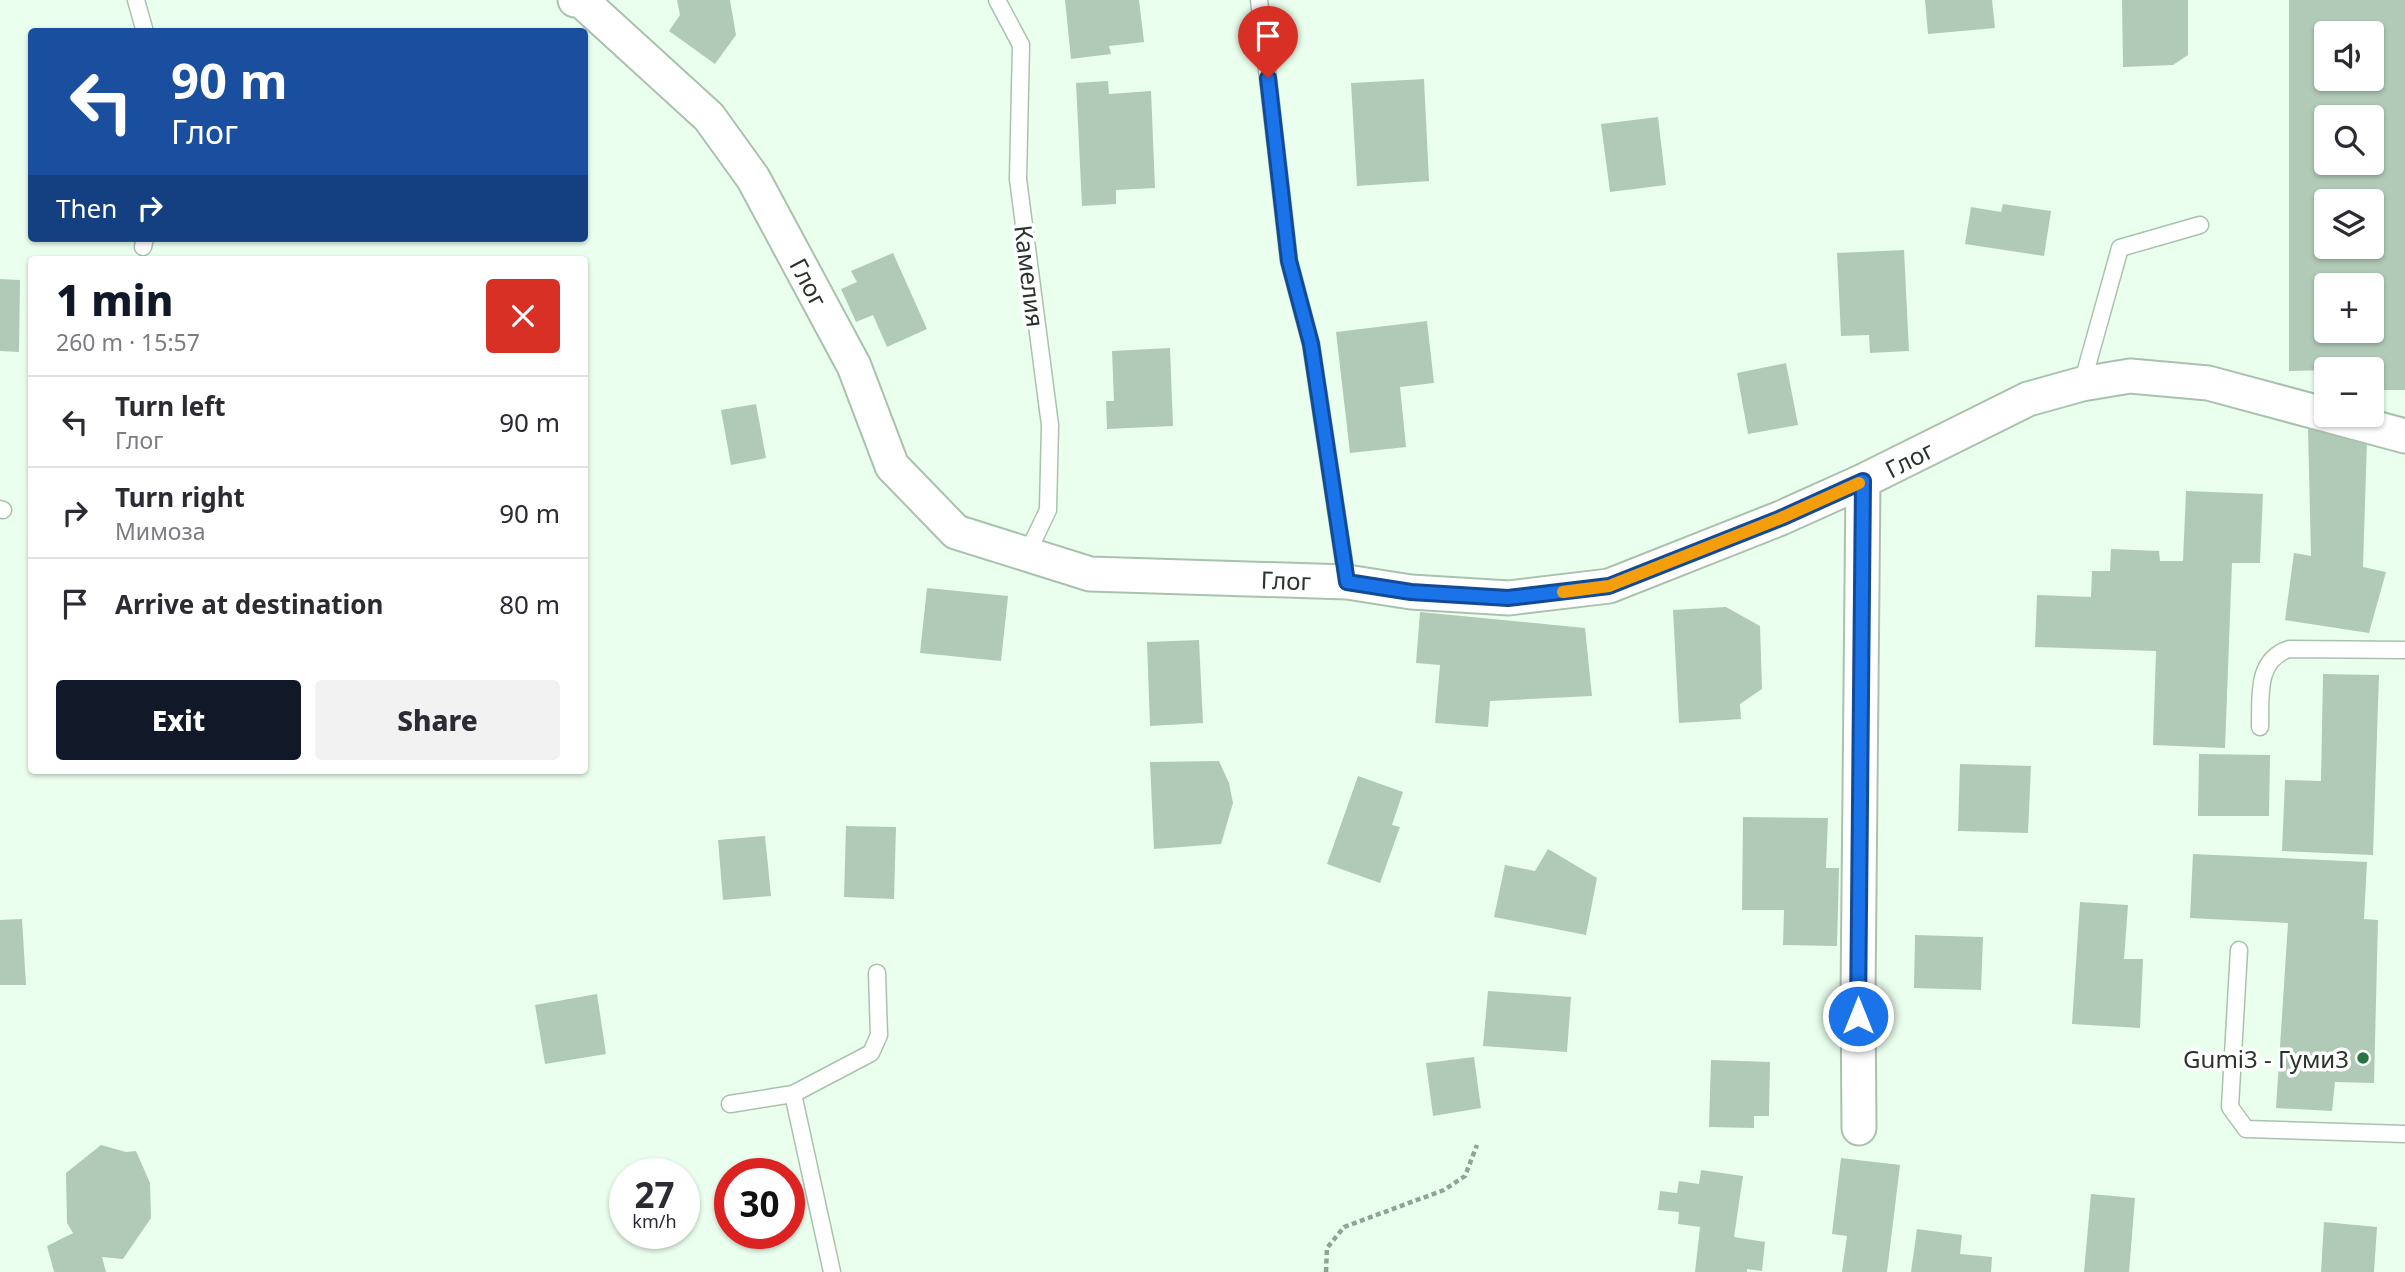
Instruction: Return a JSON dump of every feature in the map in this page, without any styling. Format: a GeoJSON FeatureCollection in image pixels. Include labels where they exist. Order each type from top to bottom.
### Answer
{"type":"FeatureCollection","features":[{"type":"Feature","properties":{"kind":"street","name":"Глог"},"geometry":{"type":"LineString","coordinates":[[580,0],[709,117],[753,178],[855,366],[892,466],[956,532],[1090,574],[1347,582],[1411,592],[1508,598],[1609,586],[1781,518],[1863,481],[2028,399],[2082,384],[2130,376],[2208,383],[2405,436]]}},
{"type":"Feature","properties":{"kind":"street"},"geometry":{"type":"LineString","coordinates":[[1859,1128],[1863,481]]}},
{"type":"Feature","properties":{"kind":"lane"},"geometry":{"type":"LineString","coordinates":[[136,0],[144,28]]}},
{"type":"Feature","properties":{"kind":"lane","name":"Камелия"},"geometry":{"type":"LineString","coordinates":[[997,0],[1021,45],[1018,179],[1050,425],[1048,510],[1027,554]]}},
{"type":"Feature","properties":{"kind":"lane"},"geometry":{"type":"LineString","coordinates":[[1259,0],[1289,261],[1311,344],[1347,582]]}},
{"type":"Feature","properties":{"kind":"lane"},"geometry":{"type":"LineString","coordinates":[[2082,384],[2120,247],[2200,225]]}},
{"type":"Feature","properties":{"kind":"lane"},"geometry":{"type":"LineString","coordinates":[[2260,727],[2262,676],[2272,658],[2280,652],[2289,649],[2405,650]]}},
{"type":"Feature","properties":{"kind":"lane"},"geometry":{"type":"LineString","coordinates":[[2239,950],[2230,1107],[2246,1129],[2405,1134]]}},
{"type":"Feature","properties":{"kind":"lane"},"geometry":{"type":"LineString","coordinates":[[730,1104],[793,1094],[871,1053],[879,1035],[877,973]]}},
{"type":"Feature","properties":{"kind":"lane"},"geometry":{"type":"LineString","coordinates":[[793,1094],[832,1272]]}},
{"type":"Feature","properties":{"kind":"path"},"geometry":{"type":"LineString","coordinates":[[1326,1272],[1327,1248],[1344,1227],[1444,1189],[1465,1176],[1477,1144]]}},
{"type":"Feature","properties":{"kind":"building"},"geometry":{"type":"Polygon","coordinates":[[[677,0],[730,0],[736,35],[715,64],[669,31],[680,15],[677,0]]]}},
{"type":"Feature","properties":{"kind":"building"},"geometry":{"type":"Polygon","coordinates":[[[1065,0],[1139,0],[1144,42],[1109,46],[1111,54],[1071,59],[1065,0]]]}},
{"type":"Feature","properties":{"kind":"building"},"geometry":{"type":"Polygon","coordinates":[[[1925,0],[1992,0],[1995,28],[1928,34],[1925,0]]]}},
{"type":"Feature","properties":{"kind":"building"},"geometry":{"type":"Polygon","coordinates":[[[2122,0],[2188,0],[2188,55],[2173,65],[2123,67],[2122,0]]]}},
{"type":"Feature","properties":{"kind":"building"},"geometry":{"type":"Polygon","coordinates":[[[2289,0],[2405,0],[2405,390],[2384,390],[2384,357],[2314,357],[2314,370],[2289,371],[2289,0]]]}},
{"type":"Feature","properties":{"kind":"building"},"geometry":{"type":"Polygon","coordinates":[[[1424,79],[1429,181],[1357,186],[1351,83],[1424,79]]]}},
{"type":"Feature","properties":{"kind":"building"},"geometry":{"type":"Polygon","coordinates":[[[1108,81],[1109,94],[1151,91],[1155,188],[1116,190],[1116,204],[1082,206],[1076,83],[1108,81]]]}},
{"type":"Feature","properties":{"kind":"building"},"geometry":{"type":"Polygon","coordinates":[[[1658,117],[1666,185],[1610,192],[1601,124],[1658,117]]]}},
{"type":"Feature","properties":{"kind":"building"},"geometry":{"type":"Polygon","coordinates":[[[2003,204],[2051,211],[2044,256],[1965,244],[1971,207],[2001,212],[2003,204]]]}},
{"type":"Feature","properties":{"kind":"building"},"geometry":{"type":"Polygon","coordinates":[[[1904,250],[1909,351],[1870,353],[1869,335],[1841,336],[1837,253],[1904,250]]]}},
{"type":"Feature","properties":{"kind":"building"},"geometry":{"type":"Polygon","coordinates":[[[893,253],[927,329],[887,347],[873,315],[856,322],[841,289],[857,282],[851,271],[893,253]]]}},
{"type":"Feature","properties":{"kind":"building"},"geometry":{"type":"Polygon","coordinates":[[[0,279],[20,280],[19,352],[0,351],[0,279]]]}},
{"type":"Feature","properties":{"kind":"building"},"geometry":{"type":"Polygon","coordinates":[[[1427,321],[1434,383],[1400,387],[1406,447],[1350,453],[1336,332],[1427,321]]]}},
{"type":"Feature","properties":{"kind":"building"},"geometry":{"type":"Polygon","coordinates":[[[1170,348],[1173,426],[1107,429],[1106,401],[1114,401],[1112,351],[1170,348]]]}},
{"type":"Feature","properties":{"kind":"building"},"geometry":{"type":"Polygon","coordinates":[[[1786,363],[1798,425],[1748,434],[1737,373],[1786,363]]]}},
{"type":"Feature","properties":{"kind":"building"},"geometry":{"type":"Polygon","coordinates":[[[756,404],[766,458],[731,465],[721,410],[756,404]]]}},
{"type":"Feature","properties":{"kind":"building"},"geometry":{"type":"Polygon","coordinates":[[[2308,428],[2367,439],[2363,567],[2386,572],[2369,633],[2285,620],[2294,553],[2311,556],[2308,428]]]}},
{"type":"Feature","properties":{"kind":"building"},"geometry":{"type":"Polygon","coordinates":[[[2186,491],[2263,494],[2260,563],[2232,563],[2225,748],[2153,745],[2156,651],[2035,647],[2037,595],[2091,597],[2092,571],[2110,571],[2111,549],[2159,551],[2160,561],[2183,561],[2186,491]]]}},
{"type":"Feature","properties":{"kind":"building"},"geometry":{"type":"Polygon","coordinates":[[[927,588],[1008,596],[1001,661],[920,653],[927,588]]]}},
{"type":"Feature","properties":{"kind":"building"},"geometry":{"type":"Polygon","coordinates":[[[1726,607],[1760,626],[1762,689],[1740,704],[1741,719],[1679,723],[1673,610],[1726,607]]]}},
{"type":"Feature","properties":{"kind":"building"},"geometry":{"type":"Polygon","coordinates":[[[1420,612],[1585,628],[1592,696],[1490,701],[1488,727],[1435,723],[1440,665],[1416,663],[1420,612]]]}},
{"type":"Feature","properties":{"kind":"building"},"geometry":{"type":"Polygon","coordinates":[[[1199,640],[1203,723],[1150,726],[1147,642],[1199,640]]]}},
{"type":"Feature","properties":{"kind":"building"},"geometry":{"type":"Polygon","coordinates":[[[2323,674],[2379,675],[2373,855],[2282,851],[2285,780],[2321,781],[2323,674]]]}},
{"type":"Feature","properties":{"kind":"building"},"geometry":{"type":"Polygon","coordinates":[[[2199,754],[2270,755],[2269,816],[2198,816],[2199,754]]]}},
{"type":"Feature","properties":{"kind":"building"},"geometry":{"type":"Polygon","coordinates":[[[1219,761],[1229,783],[1233,803],[1221,844],[1154,849],[1150,762],[1219,761]]]}},
{"type":"Feature","properties":{"kind":"building"},"geometry":{"type":"Polygon","coordinates":[[[1960,764],[2031,766],[2028,833],[1958,831],[1960,764]]]}},
{"type":"Feature","properties":{"kind":"building"},"geometry":{"type":"Polygon","coordinates":[[[1358,776],[1403,792],[1392,825],[1400,827],[1380,883],[1327,864],[1358,776]]]}},
{"type":"Feature","properties":{"kind":"building"},"geometry":{"type":"Polygon","coordinates":[[[1743,817],[1828,818],[1826,868],[1839,868],[1837,946],[1783,945],[1784,910],[1742,910],[1743,817]]]}},
{"type":"Feature","properties":{"kind":"building"},"geometry":{"type":"Polygon","coordinates":[[[846,826],[896,827],[894,899],[844,897],[846,826]]]}},
{"type":"Feature","properties":{"kind":"building"},"geometry":{"type":"Polygon","coordinates":[[[765,836],[771,896],[723,900],[718,840],[765,836]]]}},
{"type":"Feature","properties":{"kind":"building"},"geometry":{"type":"Polygon","coordinates":[[[1548,849],[1597,878],[1586,935],[1494,917],[1505,865],[1535,871],[1548,849]]]}},
{"type":"Feature","properties":{"kind":"building"},"geometry":{"type":"Polygon","coordinates":[[[2193,854],[2367,862],[2364,919],[2378,920],[2374,1083],[2335,1082],[2332,1111],[2276,1108],[2288,923],[2190,918],[2193,854]]]}},
{"type":"Feature","properties":{"kind":"building"},"geometry":{"type":"Polygon","coordinates":[[[2080,902],[2128,905],[2124,959],[2143,959],[2140,1028],[2072,1024],[2080,902]]]}},
{"type":"Feature","properties":{"kind":"building"},"geometry":{"type":"Polygon","coordinates":[[[22,919],[26,985],[0,985],[0,920],[22,919]]]}},
{"type":"Feature","properties":{"kind":"building"},"geometry":{"type":"Polygon","coordinates":[[[1915,935],[1983,937],[1981,990],[1914,988],[1915,935]]]}},
{"type":"Feature","properties":{"kind":"building"},"geometry":{"type":"Polygon","coordinates":[[[1488,991],[1571,997],[1567,1052],[1483,1046],[1488,991]]]}},
{"type":"Feature","properties":{"kind":"building"},"geometry":{"type":"Polygon","coordinates":[[[597,994],[606,1054],[545,1064],[535,1005],[597,994]]]}},
{"type":"Feature","properties":{"kind":"building"},"geometry":{"type":"Polygon","coordinates":[[[1474,1057],[1481,1108],[1433,1116],[1426,1063],[1474,1057]]]}},
{"type":"Feature","properties":{"kind":"building"},"geometry":{"type":"Polygon","coordinates":[[[1711,1060],[1770,1062],[1769,1116],[1754,1116],[1754,1128],[1709,1127],[1711,1060]]]}},
{"type":"Feature","properties":{"kind":"building"},"geometry":{"type":"Polygon","coordinates":[[[101,1145],[126,1152],[136,1151],[150,1183],[151,1218],[123,1259],[102,1257],[106,1272],[54,1272],[47,1246],[73,1233],[67,1223],[66,1173],[101,1145]]]}},
{"type":"Feature","properties":{"kind":"building"},"geometry":{"type":"Polygon","coordinates":[[[1841,1158],[1900,1165],[1887,1272],[1842,1272],[1847,1236],[1832,1234],[1841,1158]]]}},
{"type":"Feature","properties":{"kind":"building"},"geometry":{"type":"Polygon","coordinates":[[[1701,1170],[1743,1176],[1734,1237],[1765,1242],[1762,1271],[1747,1269],[1747,1272],[1695,1272],[1700,1227],[1678,1224],[1679,1212],[1658,1210],[1660,1191],[1677,1193],[1679,1181],[1699,1184],[1701,1170]]]}},
{"type":"Feature","properties":{"kind":"building"},"geometry":{"type":"Polygon","coordinates":[[[2091,1194],[2135,1198],[2129,1272],[2084,1272],[2091,1194]]]}},
{"type":"Feature","properties":{"kind":"building"},"geometry":{"type":"Polygon","coordinates":[[[2324,1222],[2377,1227],[2374,1272],[2321,1272],[2324,1222]]]}},
{"type":"Feature","properties":{"kind":"building"},"geometry":{"type":"Polygon","coordinates":[[[1917,1229],[1962,1235],[1960,1254],[1992,1257],[1991,1272],[1911,1272],[1917,1229]]]}},
{"type":"Feature","properties":{"kind":"slow traffic"},"geometry":{"type":"LineString","coordinates":[[1563,592],[1609,586],[1781,518],[1859,483]]}},
{"type":"Feature","properties":{"kind":"place","name":"Gumi3 - Гуми3"},"geometry":{"type":"Point","coordinates":[2363,1058]}},
{"type":"Feature","properties":{"kind":"route"},"geometry":{"type":"LineString","coordinates":[[1268,78],[1289,261],[1311,344],[1347,582],[1411,592],[1508,598],[1609,586],[1781,518],[1863,481],[1858,1016]]}}]}
